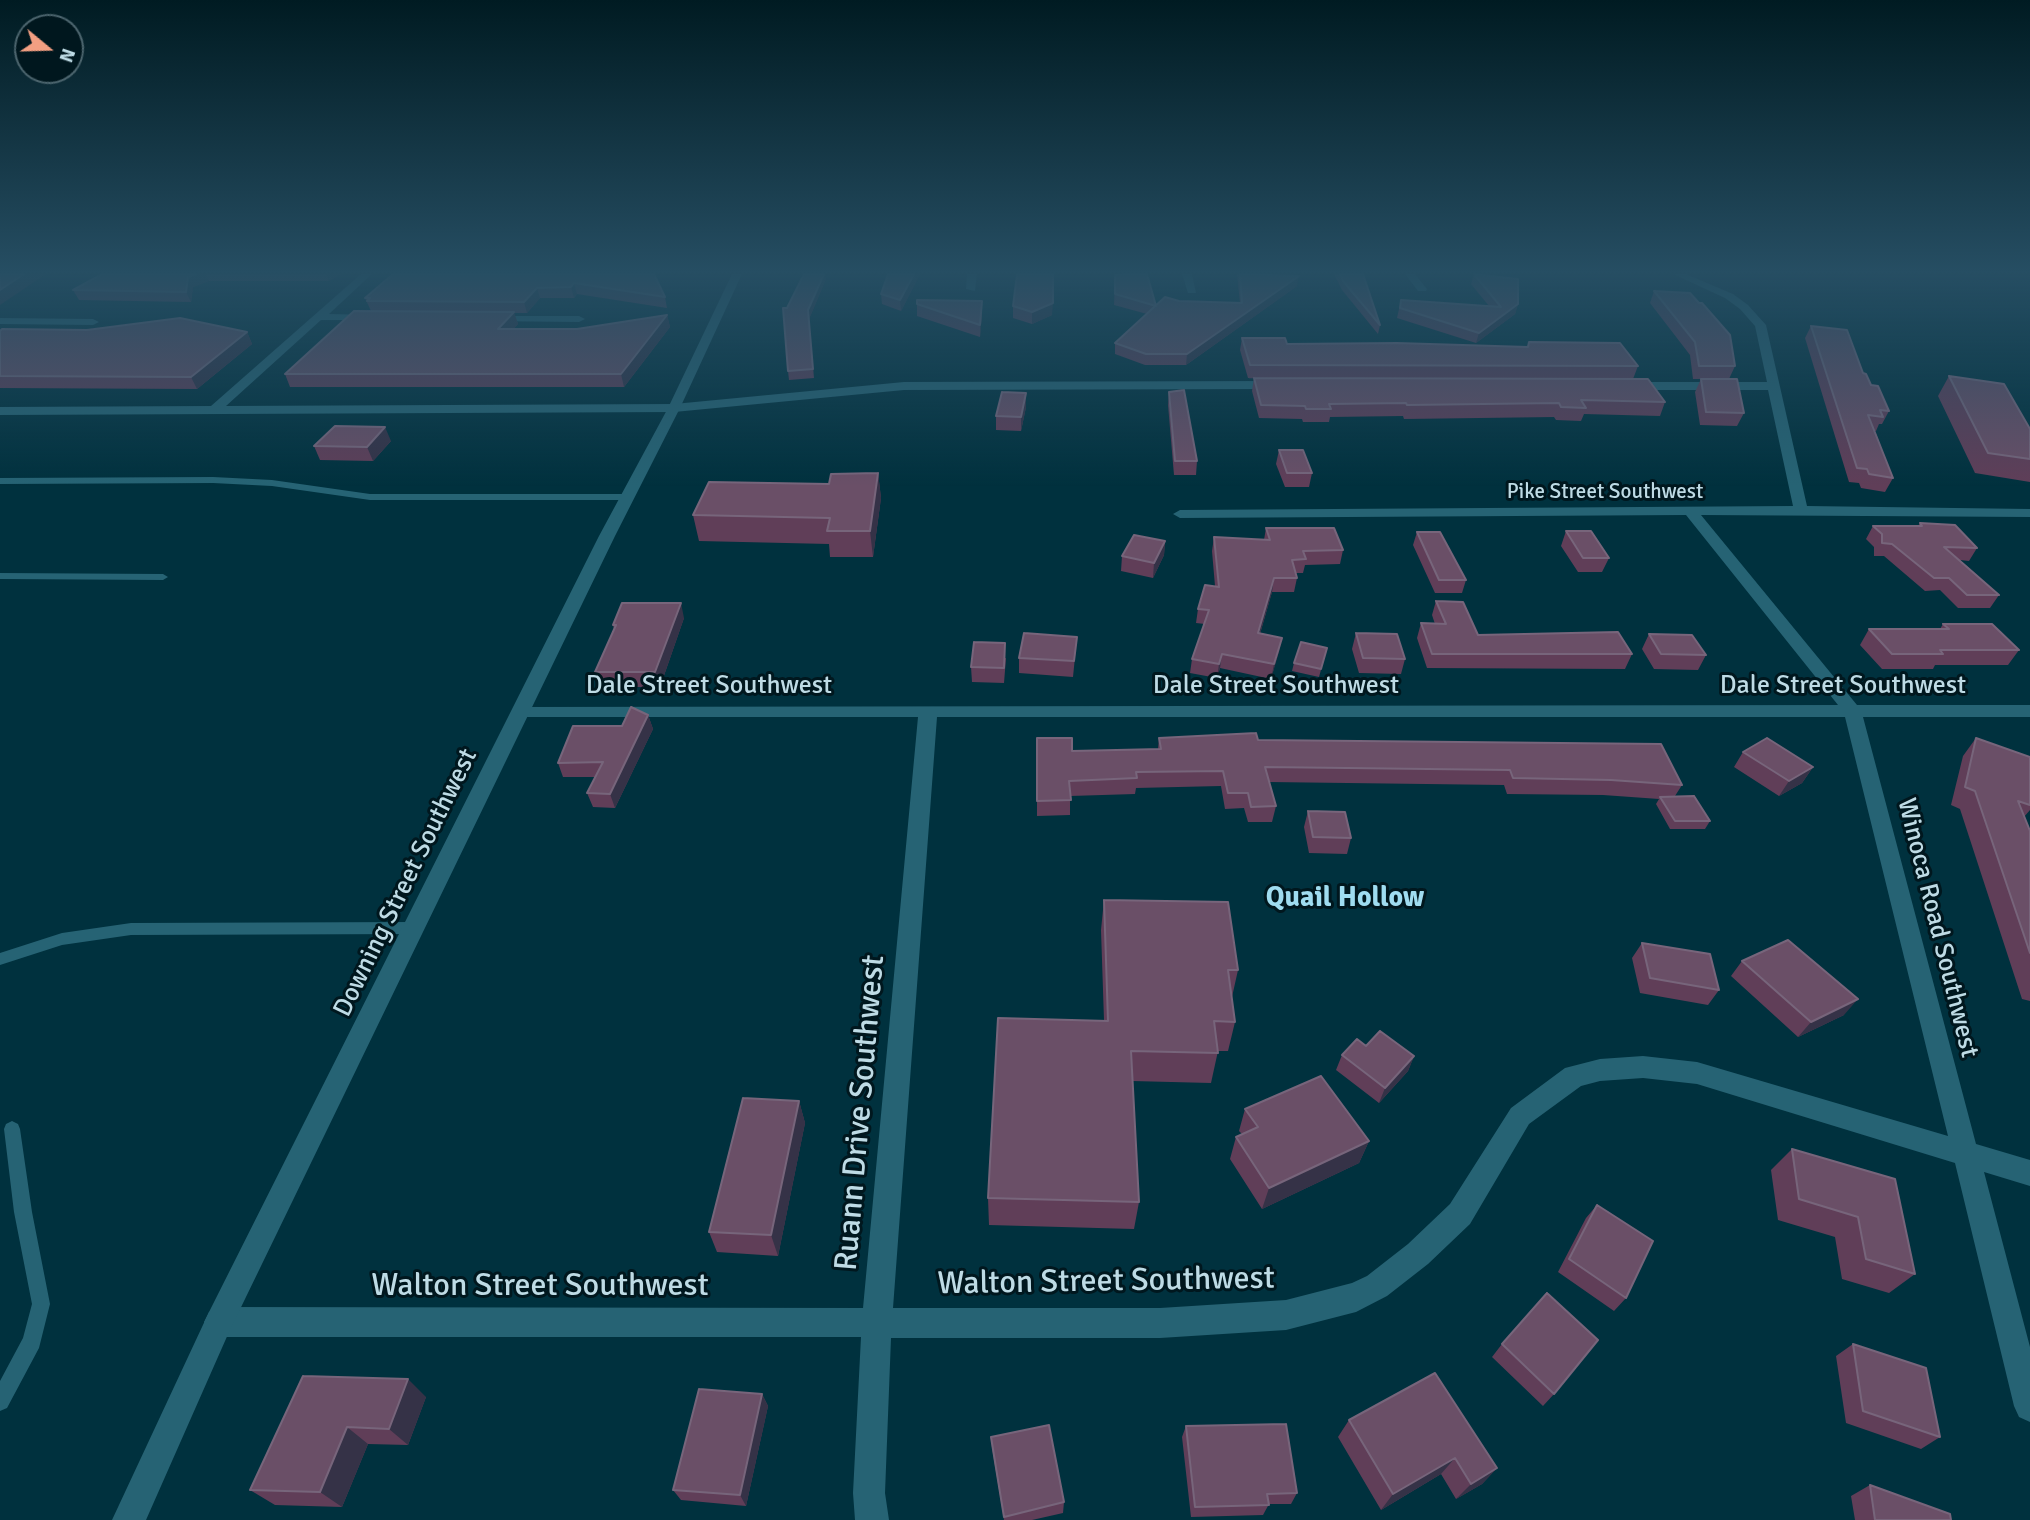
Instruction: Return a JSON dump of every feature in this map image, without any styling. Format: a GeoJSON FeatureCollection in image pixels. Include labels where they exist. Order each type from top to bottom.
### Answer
{"type":"FeatureCollection","features":[{"type":"Feature","properties":{"kind":"street"},"geometry":{"type":"LineString","coordinates":[[213,411],[288,345]]}},
{"type":"Feature","properties":{"kind":"street","name":"Downing Street Southwest"},"geometry":{"type":"LineString","coordinates":[[129,1520],[219,1322],[704,345]]}},
{"type":"Feature","properties":{"kind":"street"},"geometry":{"type":"LineString","coordinates":[[1765,345],[1801,510]]}},
{"type":"Feature","properties":{"kind":"street"},"geometry":{"type":"LineString","coordinates":[[0,411],[674,408],[905,386],[1289,385]]}},
{"type":"Feature","properties":{"kind":"street"},"geometry":{"type":"LineString","coordinates":[[1608,386],[1775,386]]}},
{"type":"Feature","properties":{"kind":"street","name":"Pike Street Southwest"},"geometry":{"type":"LineString","coordinates":[[1180,514],[1692,513],[1801,510],[2030,513]]}},
{"type":"Feature","properties":{"kind":"street","name":"Winoca Road Southwest"},"geometry":{"type":"LineString","coordinates":[[1692,513],[1853,712],[2030,1406]]}},
{"type":"Feature","properties":{"kind":"street","name":"Dale Street Southwest"},"geometry":{"type":"LineString","coordinates":[[522,711],[2030,711]]}},
{"type":"Feature","properties":{"kind":"street","name":"Ruann Drive Southwest"},"geometry":{"type":"LineString","coordinates":[[872,1520],[869,1493],[877,1321],[928,713]]}},
{"type":"Feature","properties":{"kind":"street","name":"Walton Street Southwest"},"geometry":{"type":"LineString","coordinates":[[219,1322],[1160,1323],[1286,1315],[1356,1297],[1377,1286],[1418,1254],[1460,1214],[1520,1116],[1574,1076],[1600,1070],[1643,1067],[1697,1073],[2030,1172]]}},
{"type":"Feature","properties":{"kind":"lane"},"geometry":{"type":"LineString","coordinates":[[0,481],[272,482],[370,497],[627,497]]}},
{"type":"Feature","properties":{"kind":"lane"},"geometry":{"type":"LineString","coordinates":[[0,576],[163,577]]}},
{"type":"Feature","properties":{"kind":"lane"},"geometry":{"type":"LineString","coordinates":[[0,959],[62,939],[131,929],[415,928]]}},
{"type":"Feature","properties":{"kind":"lane"},"geometry":{"type":"LineString","coordinates":[[0,1401],[32,1341],[40,1304],[23,1212],[12,1129]]}},
{"type":"Feature","properties":{"kind":"building"},"geometry":{"type":"Polygon","coordinates":[[[0,345],[231,345],[191,377],[0,376],[0,345]]]}},
{"type":"Feature","properties":{"kind":"building"},"geometry":{"type":"Polygon","coordinates":[[[317,345],[644,345],[621,374],[285,374],[317,345]]]}},
{"type":"Feature","properties":{"kind":"building"},"geometry":{"type":"Polygon","coordinates":[[[786,345],[811,345],[813,369],[788,371],[786,345]]]}},
{"type":"Feature","properties":{"kind":"building"},"geometry":{"type":"Polygon","coordinates":[[[1120,345],[1200,345],[1187,354],[1146,354],[1120,345]]]}},
{"type":"Feature","properties":{"kind":"building"},"geometry":{"type":"Polygon","coordinates":[[[1244,345],[1622,345],[1638,366],[1250,365],[1244,345]]]}},
{"type":"Feature","properties":{"kind":"building"},"geometry":{"type":"Polygon","coordinates":[[[1695,345],[1732,345],[1735,366],[1699,366],[1695,345]]]}},
{"type":"Feature","properties":{"kind":"building"},"geometry":{"type":"Polygon","coordinates":[[[1817,345],[1853,345],[1863,373],[1871,385],[1878,386],[1889,411],[1880,410],[1883,417],[1868,415],[1893,478],[1869,474],[1867,469],[1857,468],[1817,345]]]}},
{"type":"Feature","properties":{"kind":"building"},"geometry":{"type":"Polygon","coordinates":[[[1949,376],[2004,384],[2030,429],[2030,459],[1988,453],[1949,376]]]}},
{"type":"Feature","properties":{"kind":"building"},"geometry":{"type":"Polygon","coordinates":[[[1254,378],[1648,379],[1665,402],[1581,400],[1586,408],[1561,407],[1559,403],[1329,404],[1331,409],[1306,409],[1305,406],[1261,405],[1254,378]]]}},
{"type":"Feature","properties":{"kind":"building"},"geometry":{"type":"Polygon","coordinates":[[[1701,379],[1737,379],[1744,413],[1706,412],[1701,379]]]}},
{"type":"Feature","properties":{"kind":"building"},"geometry":{"type":"Polygon","coordinates":[[[1184,390],[1197,461],[1175,461],[1169,392],[1184,390]]]}},
{"type":"Feature","properties":{"kind":"building"},"geometry":{"type":"Polygon","coordinates":[[[1002,392],[1026,393],[1021,417],[996,416],[1002,392]]]}},
{"type":"Feature","properties":{"kind":"building"},"geometry":{"type":"Polygon","coordinates":[[[335,426],[385,427],[367,447],[314,446],[335,426]]]}},
{"type":"Feature","properties":{"kind":"building"},"geometry":{"type":"Polygon","coordinates":[[[1279,450],[1303,450],[1312,473],[1287,473],[1279,450]]]}},
{"type":"Feature","properties":{"kind":"building"},"geometry":{"type":"Polygon","coordinates":[[[878,473],[870,531],[827,531],[830,518],[693,515],[709,482],[829,484],[831,474],[878,473]]]}},
{"type":"Feature","properties":{"kind":"building"},"geometry":{"type":"Polygon","coordinates":[[[1920,523],[1955,525],[1977,548],[1944,547],[1999,595],[1967,595],[1949,578],[1934,578],[1892,544],[1882,543],[1882,534],[1873,526],[1922,526],[1920,523]]]}},
{"type":"Feature","properties":{"kind":"building"},"geometry":{"type":"Polygon","coordinates":[[[1266,528],[1334,528],[1343,550],[1303,551],[1306,559],[1292,560],[1297,578],[1274,578],[1258,633],[1282,638],[1274,664],[1222,654],[1219,664],[1192,659],[1209,610],[1198,609],[1205,585],[1219,587],[1214,537],[1270,540],[1266,528]]]}},
{"type":"Feature","properties":{"kind":"building"},"geometry":{"type":"Polygon","coordinates":[[[1566,531],[1591,531],[1609,558],[1583,558],[1566,531]]]}},
{"type":"Feature","properties":{"kind":"building"},"geometry":{"type":"Polygon","coordinates":[[[1417,532],[1440,532],[1466,580],[1439,580],[1417,532]]]}},
{"type":"Feature","properties":{"kind":"building"},"geometry":{"type":"Polygon","coordinates":[[[1134,535],[1165,541],[1154,563],[1122,556],[1134,535]]]}},
{"type":"Feature","properties":{"kind":"building"},"geometry":{"type":"Polygon","coordinates":[[[1436,601],[1463,602],[1478,635],[1618,632],[1632,654],[1432,654],[1421,623],[1446,624],[1436,601]]]}},
{"type":"Feature","properties":{"kind":"building"},"geometry":{"type":"Polygon","coordinates":[[[622,603],[681,603],[655,672],[595,672],[616,625],[613,625],[622,603]]]}},
{"type":"Feature","properties":{"kind":"building"},"geometry":{"type":"Polygon","coordinates":[[[1943,624],[1992,624],[2019,650],[1940,650],[1943,654],[1892,654],[1869,629],[1949,629],[1943,624]]]}},
{"type":"Feature","properties":{"kind":"building"},"geometry":{"type":"Polygon","coordinates":[[[1024,633],[1077,637],[1074,661],[1019,658],[1024,633]]]}},
{"type":"Feature","properties":{"kind":"building"},"geometry":{"type":"Polygon","coordinates":[[[1356,633],[1397,634],[1405,659],[1363,658],[1356,633]]]}},
{"type":"Feature","properties":{"kind":"building"},"geometry":{"type":"Polygon","coordinates":[[[1649,634],[1692,635],[1706,655],[1661,654],[1649,634]]]}},
{"type":"Feature","properties":{"kind":"building"},"geometry":{"type":"Polygon","coordinates":[[[974,642],[1005,643],[1004,668],[971,667],[974,642]]]}},
{"type":"Feature","properties":{"kind":"building"},"geometry":{"type":"Polygon","coordinates":[[[1301,642],[1327,648],[1321,669],[1294,663],[1301,642]]]}},
{"type":"Feature","properties":{"kind":"building"},"geometry":{"type":"Polygon","coordinates":[[[631,707],[648,715],[610,794],[587,793],[603,762],[558,763],[573,726],[622,726],[631,707]]]}},
{"type":"Feature","properties":{"kind":"building"},"geometry":{"type":"Polygon","coordinates":[[[1256,733],[1258,740],[1661,744],[1682,785],[1513,778],[1510,770],[1265,767],[1276,806],[1251,807],[1248,793],[1228,793],[1223,771],[1136,772],[1137,778],[1069,781],[1071,800],[1037,801],[1037,738],[1072,738],[1072,751],[1161,749],[1159,738],[1256,733]]]}},
{"type":"Feature","properties":{"kind":"building"},"geometry":{"type":"Polygon","coordinates":[[[1767,738],[1813,767],[1789,781],[1743,752],[1767,738]]]}},
{"type":"Feature","properties":{"kind":"building"},"geometry":{"type":"Polygon","coordinates":[[[1976,738],[2030,757],[2030,805],[2018,801],[2030,831],[2030,953],[1975,791],[1965,787],[1976,738]]]}},
{"type":"Feature","properties":{"kind":"building"},"geometry":{"type":"Polygon","coordinates":[[[1694,796],[1710,821],[1675,821],[1660,797],[1694,796]]]}},
{"type":"Feature","properties":{"kind":"building"},"geometry":{"type":"Polygon","coordinates":[[[1308,811],[1345,812],[1351,838],[1313,837],[1308,811]]]}},
{"type":"Feature","properties":{"kind":"building"},"geometry":{"type":"Polygon","coordinates":[[[1104,900],[1228,902],[1238,970],[1228,970],[1235,1022],[1214,1021],[1218,1053],[1131,1051],[1139,1202],[988,1198],[998,1018],[1108,1021],[1104,900]]]}},
{"type":"Feature","properties":{"kind":"building"},"geometry":{"type":"Polygon","coordinates":[[[1788,940],[1858,999],[1811,1022],[1742,961],[1788,940]]]}},
{"type":"Feature","properties":{"kind":"building"},"geometry":{"type":"Polygon","coordinates":[[[1642,943],[1710,954],[1719,990],[1650,978],[1642,943]]]}},
{"type":"Feature","properties":{"kind":"building"},"geometry":{"type":"Polygon","coordinates":[[[1380,1031],[1414,1056],[1385,1088],[1342,1055],[1357,1039],[1366,1046],[1380,1031]]]}},
{"type":"Feature","properties":{"kind":"building"},"geometry":{"type":"Polygon","coordinates":[[[1321,1076],[1369,1141],[1269,1188],[1236,1137],[1258,1127],[1245,1109],[1321,1076]]]}},
{"type":"Feature","properties":{"kind":"building"},"geometry":{"type":"Polygon","coordinates":[[[743,1098],[799,1101],[771,1235],[709,1232],[743,1098]]]}},
{"type":"Feature","properties":{"kind":"building"},"geometry":{"type":"Polygon","coordinates":[[[1792,1149],[1895,1179],[1915,1274],[1866,1259],[1858,1217],[1799,1199],[1792,1149]]]}},
{"type":"Feature","properties":{"kind":"building"},"geometry":{"type":"Polygon","coordinates":[[[1597,1205],[1653,1241],[1626,1298],[1569,1259],[1597,1205]]]}},
{"type":"Feature","properties":{"kind":"building"},"geometry":{"type":"Polygon","coordinates":[[[1547,1293],[1598,1340],[1554,1394],[1502,1344],[1547,1293]]]}},
{"type":"Feature","properties":{"kind":"building"},"geometry":{"type":"Polygon","coordinates":[[[1853,1344],[1926,1368],[1940,1437],[1863,1411],[1853,1344]]]}},
{"type":"Feature","properties":{"kind":"building"},"geometry":{"type":"Polygon","coordinates":[[[1435,1373],[1497,1468],[1471,1484],[1455,1458],[1393,1494],[1349,1420],[1435,1373]]]}},
{"type":"Feature","properties":{"kind":"building"},"geometry":{"type":"Polygon","coordinates":[[[303,1376],[408,1379],[389,1429],[347,1427],[320,1492],[250,1490],[303,1376]]]}},
{"type":"Feature","properties":{"kind":"building"},"geometry":{"type":"Polygon","coordinates":[[[699,1389],[762,1394],[740,1495],[673,1490],[699,1389]]]}},
{"type":"Feature","properties":{"kind":"building"},"geometry":{"type":"Polygon","coordinates":[[[1286,1424],[1297,1493],[1267,1494],[1269,1505],[1195,1507],[1186,1426],[1286,1424]]]}},
{"type":"Feature","properties":{"kind":"building"},"geometry":{"type":"Polygon","coordinates":[[[1049,1425],[1064,1502],[1004,1517],[991,1437],[1049,1425]]]}},
{"type":"Feature","properties":{"kind":"building"},"geometry":{"type":"Polygon","coordinates":[[[1870,1485],[1950,1514],[1951,1520],[1875,1520],[1870,1485]]]}},
{"type":"Feature","properties":{"kind":"district","name":"Quail Hollow"},"geometry":{"type":"Point","coordinates":[1345,899]}}]}
